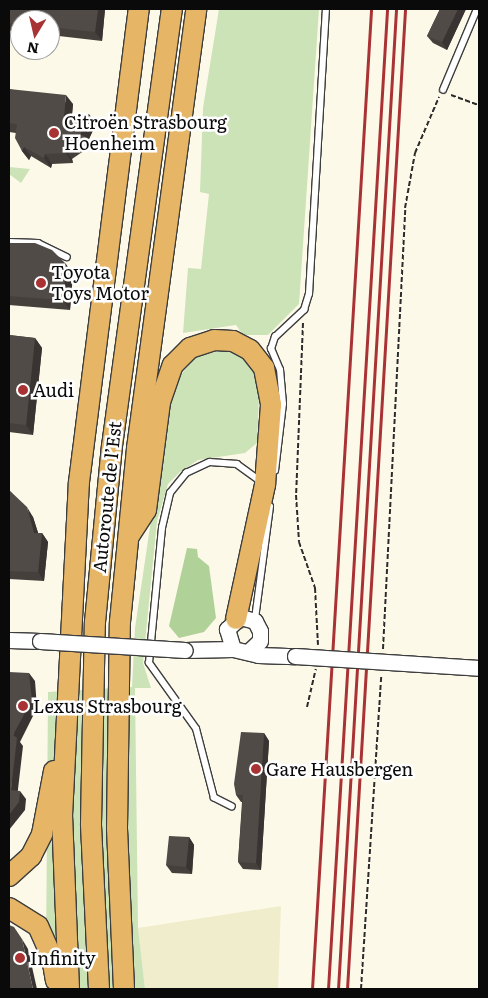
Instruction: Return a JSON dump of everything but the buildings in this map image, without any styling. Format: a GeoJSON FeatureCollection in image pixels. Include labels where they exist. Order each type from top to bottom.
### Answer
{"type":"FeatureCollection","features":[{"type":"Feature","properties":{"kind":"highway"},"geometry":{"type":"LineString","coordinates":[[69,989],[62,884],[69,696],[84,432],[139,9]]}},
{"type":"Feature","properties":{"kind":"highway"},"geometry":{"type":"LineString","coordinates":[[117,187],[151,9]]}},
{"type":"Feature","properties":{"kind":"highway","name":"Autoroute de l’Est"},"geometry":{"type":"LineString","coordinates":[[99,989],[92,824],[95,622],[114,428],[172,9]]}},
{"type":"Feature","properties":{"kind":"highway","name":"Autoroute de l’Est"},"geometry":{"type":"LineString","coordinates":[[124,989],[116,750],[128,537],[196,9]]}},
{"type":"Feature","properties":{"kind":"highway"},"geometry":{"type":"LineString","coordinates":[[128,537],[146,510],[167,377],[182,355],[202,343],[233,341],[250,350],[264,368],[271,405],[269,487],[239,625]]}},
{"type":"Feature","properties":{"kind":"highway"},"geometry":{"type":"LineString","coordinates":[[9,876],[31,856],[42,834],[69,696]]}},
{"type":"Feature","properties":{"kind":"highway"},"geometry":{"type":"LineString","coordinates":[[9,908],[38,926],[52,958],[57,989]]}},
{"type":"Feature","properties":{"kind":"street"},"geometry":{"type":"LineString","coordinates":[[239,625],[261,636],[275,649],[295,656]]}},
{"type":"Feature","properties":{"kind":"street"},"geometry":{"type":"LineString","coordinates":[[232,649],[239,625]]}},
{"type":"Feature","properties":{"kind":"street"},"geometry":{"type":"LineString","coordinates":[[185,650],[239,625]]}},
{"type":"Feature","properties":{"kind":"street"},"geometry":{"type":"LineString","coordinates":[[248,652],[261,636]]}},
{"type":"Feature","properties":{"kind":"street"},"geometry":{"type":"LineString","coordinates":[[9,640],[185,650],[232,649],[295,656],[479,668]]}},
{"type":"Feature","properties":{"kind":"lane"},"geometry":{"type":"LineString","coordinates":[[232,807],[214,798],[196,729],[150,663],[162,528],[170,493],[198,466],[237,464],[269,487],[283,404],[280,370],[272,349],[275,337],[301,313],[309,294],[326,9]]}},
{"type":"Feature","properties":{"kind":"lane"},"geometry":{"type":"LineString","coordinates":[[443,90],[477,9]]}},
{"type":"Feature","properties":{"kind":"lane"},"geometry":{"type":"LineString","coordinates":[[9,242],[38,243],[67,257]]}},
{"type":"Feature","properties":{"kind":"path"},"geometry":{"type":"LineString","coordinates":[[382,658],[405,208],[415,153],[443,90],[479,104]]}},
{"type":"Feature","properties":{"kind":"path"},"geometry":{"type":"LineString","coordinates":[[301,313],[296,495],[299,542],[315,588],[318,648]]}},
{"type":"Feature","properties":{"kind":"path"},"geometry":{"type":"LineString","coordinates":[[307,707],[316,666]]}},
{"type":"Feature","properties":{"kind":"path"},"geometry":{"type":"LineString","coordinates":[[361,989],[382,667]]}},
{"type":"Feature","properties":{"kind":"shaded area"},"geometry":{"type":"Polygon","coordinates":[[[281,906],[278,989],[145,989],[138,928],[281,906]]]}},
{"type":"Feature","properties":{"kind":"green space"},"geometry":{"type":"Polygon","coordinates":[[[219,9],[319,9],[299,304],[268,335],[243,335],[236,325],[183,333],[188,268],[201,269],[209,194],[200,192],[203,108],[219,9]]]}},
{"type":"Feature","properties":{"kind":"green space"},"geometry":{"type":"Polygon","coordinates":[[[9,167],[30,169],[21,183],[9,174],[9,167]]]}},
{"type":"Feature","properties":{"kind":"green space"},"geometry":{"type":"Polygon","coordinates":[[[230,349],[246,356],[260,374],[257,443],[245,453],[198,460],[180,472],[168,484],[157,521],[143,663],[151,688],[135,688],[138,928],[145,989],[51,989],[46,955],[48,692],[132,687],[135,628],[168,406],[175,382],[196,356],[230,349]]]}},
{"type":"Feature","properties":{"kind":"green space"},"geometry":{"type":"Polygon","coordinates":[[[187,548],[197,549],[198,557],[209,566],[216,618],[204,632],[179,638],[169,626],[187,548]]]}},
{"type":"Feature","properties":{"kind":"railway"},"geometry":{"type":"LineString","coordinates":[[312,989],[371,9]]}},
{"type":"Feature","properties":{"kind":"railway"},"geometry":{"type":"LineString","coordinates":[[328,989],[387,9]]}},
{"type":"Feature","properties":{"kind":"railway"},"geometry":{"type":"LineString","coordinates":[[338,989],[396,9]]}},
{"type":"Feature","properties":{"kind":"railway"},"geometry":{"type":"LineString","coordinates":[[347,989],[405,9]]}},
{"type":"Feature","properties":{"kind":"place","name":"Citroën Strasbourg Hoenheim"},"geometry":{"type":"Point","coordinates":[54,133]}},
{"type":"Feature","properties":{"kind":"place","name":"Toyota Toys Motor"},"geometry":{"type":"Point","coordinates":[41,283]}},
{"type":"Feature","properties":{"kind":"place","name":"Audi"},"geometry":{"type":"Point","coordinates":[23,390]}},
{"type":"Feature","properties":{"kind":"place","name":"Lexus Strasbourg"},"geometry":{"type":"Point","coordinates":[23,706]}},
{"type":"Feature","properties":{"kind":"place","name":"Gare Hausbergen"},"geometry":{"type":"Point","coordinates":[256,769]}},
{"type":"Feature","properties":{"kind":"place","name":"Infinity"},"geometry":{"type":"Point","coordinates":[20,958]}}]}
